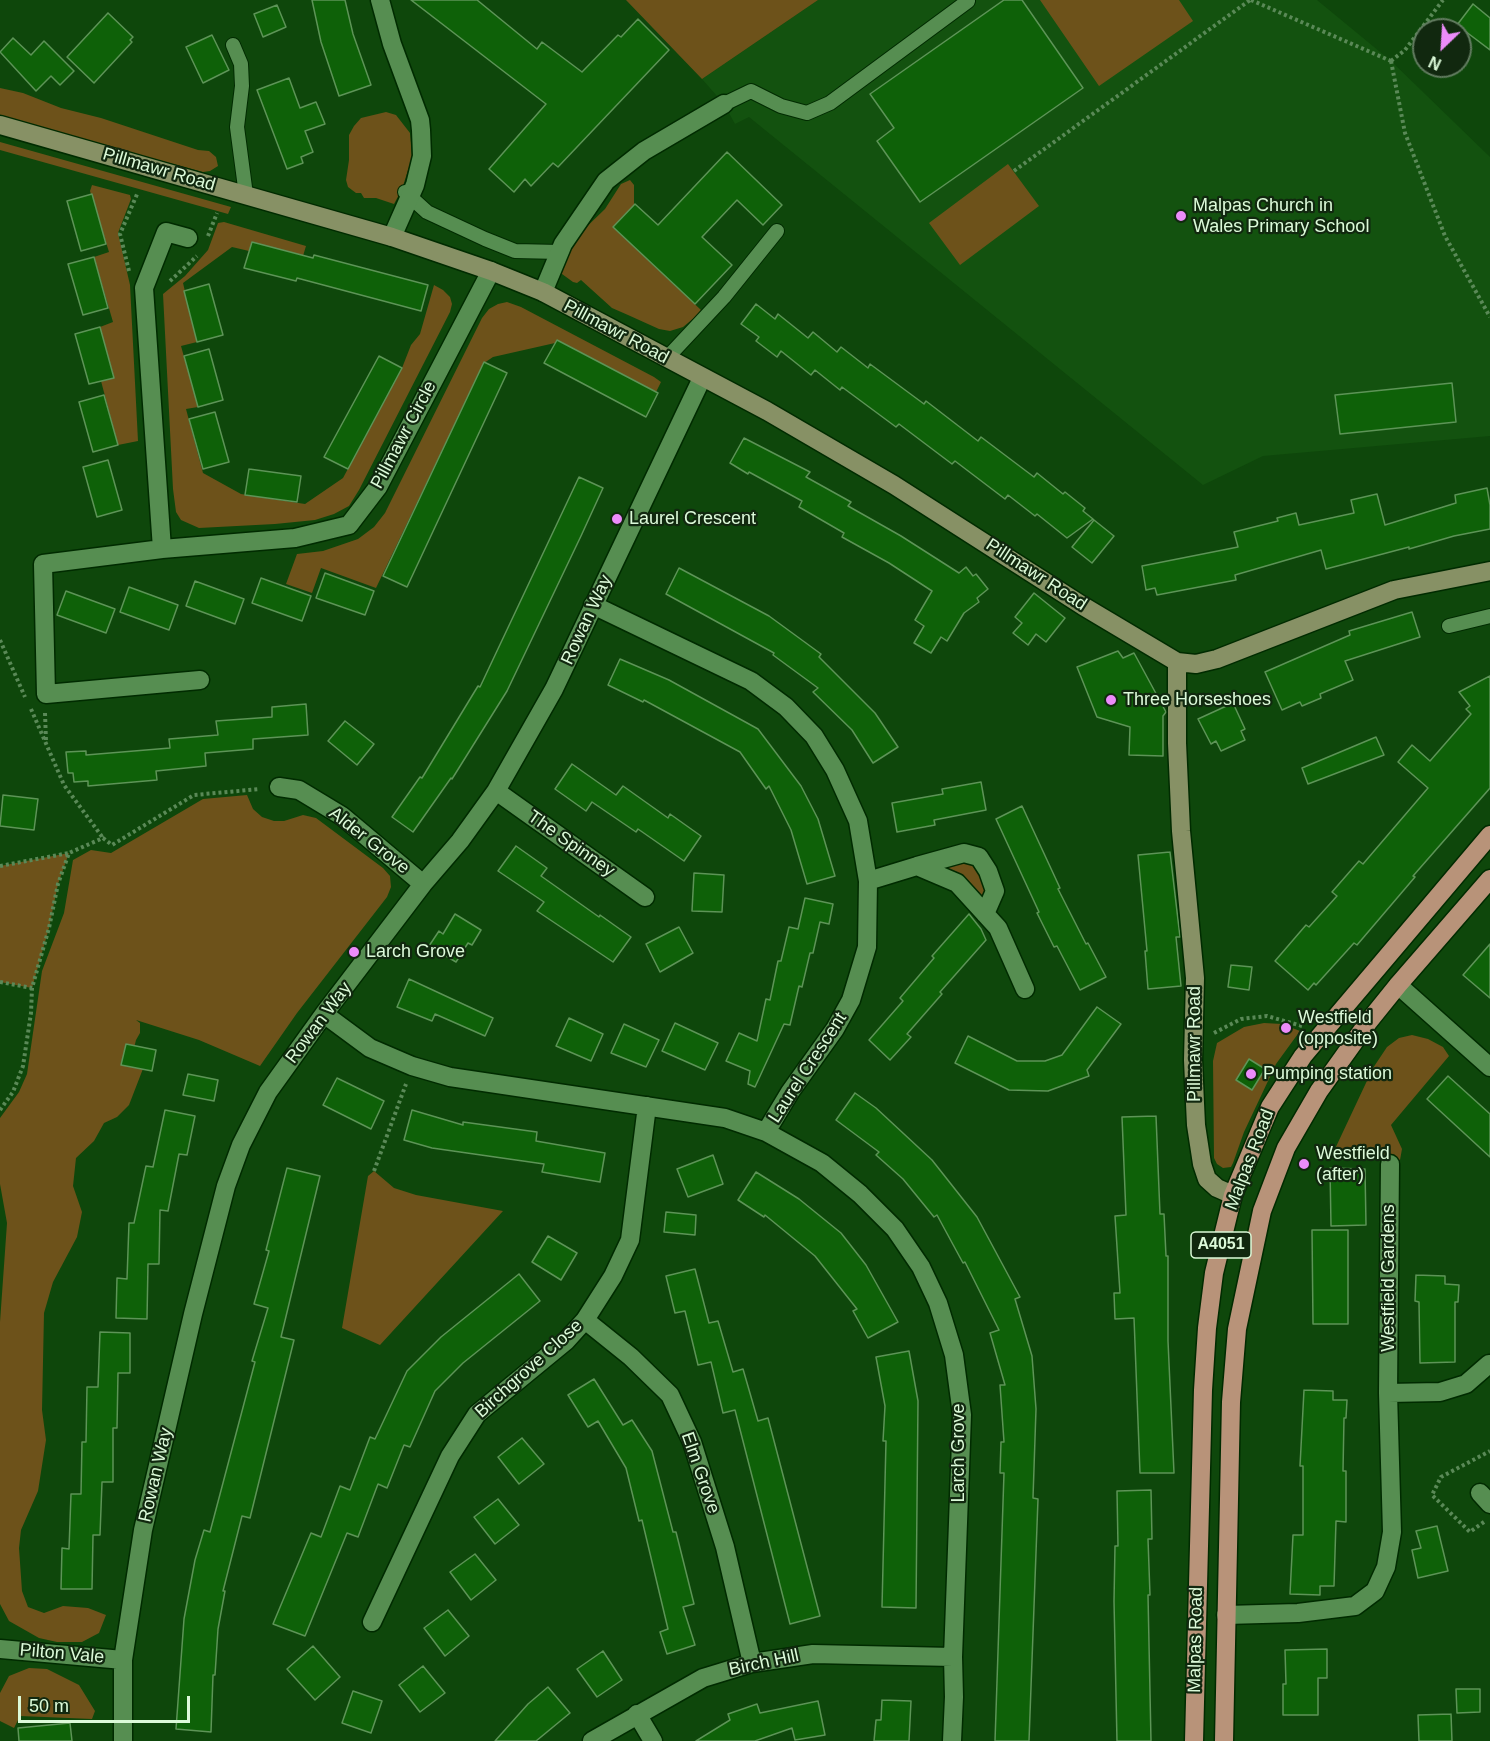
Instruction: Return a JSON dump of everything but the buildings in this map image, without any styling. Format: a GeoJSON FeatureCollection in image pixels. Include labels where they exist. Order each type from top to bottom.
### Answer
{"type":"FeatureCollection","features":[{"type":"Feature","properties":{"kind":"main road","name":"Malpas Road"},"geometry":{"type":"LineString","coordinates":[[1194,1741],[1203,1390],[1207,1328],[1214,1273],[1233,1195],[1270,1107],[1303,1056],[1490,835]]}},
{"type":"Feature","properties":{"kind":"main road","name":"Malpas Road"},"geometry":{"type":"LineString","coordinates":[[1224,1741],[1232,1391],[1237,1329],[1262,1211],[1286,1148],[1319,1091],[1398,985],[1490,879]]}},
{"type":"Feature","properties":{"kind":"street"},"geometry":{"type":"LineString","coordinates":[[380,0],[392,44],[420,120],[422,156],[392,237]]}},
{"type":"Feature","properties":{"kind":"street"},"geometry":{"type":"LineString","coordinates":[[543,292],[563,243],[606,181],[644,151],[724,104]]}},
{"type":"Feature","properties":{"kind":"street","name":"Pillmawr Road"},"geometry":{"type":"LineString","coordinates":[[0,125],[392,237],[491,271],[543,292],[767,411],[894,485],[1083,606],[1177,662],[1177,743],[1181,831],[1195,978],[1193,1060],[1196,1125],[1202,1164],[1207,1179],[1217,1188],[1233,1195]]}},
{"type":"Feature","properties":{"kind":"street"},"geometry":{"type":"LineString","coordinates":[[162,549],[144,288],[166,232],[194,244]]}},
{"type":"Feature","properties":{"kind":"street","name":"Pillmawr Circle"},"geometry":{"type":"LineString","coordinates":[[46,694],[43,564],[162,549],[295,538],[349,525],[378,486],[491,271]]}},
{"type":"Feature","properties":{"kind":"street","name":"Rowan Way"},"geometry":{"type":"LineString","coordinates":[[123,1741],[123,1660],[143,1530],[193,1314],[226,1186],[242,1145],[268,1092],[324,1014],[423,884],[460,841],[496,791],[554,689],[702,378]]}},
{"type":"Feature","properties":{"kind":"street"},"geometry":{"type":"LineString","coordinates":[[1177,662],[1196,664],[1217,659],[1394,590],[1490,571]]}},
{"type":"Feature","properties":{"kind":"street","name":"Laurel Crescent"},"geometry":{"type":"LineString","coordinates":[[593,605],[751,681],[786,707],[814,736],[835,770],[858,821],[867,881],[867,947],[851,1000],[835,1029],[790,1092],[766,1132]]}},
{"type":"Feature","properties":{"kind":"street"},"geometry":{"type":"LineString","coordinates":[[46,694],[200,680]]}},
{"type":"Feature","properties":{"kind":"street","name":"Alder Grove"},"geometry":{"type":"LineString","coordinates":[[279,787],[299,790],[342,816],[423,884]]}},
{"type":"Feature","properties":{"kind":"street","name":"The Spinney"},"geometry":{"type":"LineString","coordinates":[[496,791],[645,897]]}},
{"type":"Feature","properties":{"kind":"street"},"geometry":{"type":"LineString","coordinates":[[867,881],[964,852],[979,857],[988,871],[995,891],[985,914]]}},
{"type":"Feature","properties":{"kind":"street"},"geometry":{"type":"LineString","coordinates":[[917,866],[957,883],[998,928],[1025,989]]}},
{"type":"Feature","properties":{"kind":"street"},"geometry":{"type":"LineString","coordinates":[[1398,985],[1490,1067]]}},
{"type":"Feature","properties":{"kind":"street","name":"Larch Grove"},"geometry":{"type":"LineString","coordinates":[[324,1014],[370,1048],[412,1066],[450,1077],[725,1118],[766,1132],[822,1163],[860,1194],[895,1229],[921,1267],[938,1303],[954,1355],[962,1415],[952,1741]]}},
{"type":"Feature","properties":{"kind":"street","name":"Birchgrove Close"},"geometry":{"type":"LineString","coordinates":[[372,1622],[450,1456],[477,1414],[566,1341],[585,1320],[613,1276],[630,1240],[647,1106]]}},
{"type":"Feature","properties":{"kind":"street","name":"Westfield Gardens"},"geometry":{"type":"LineString","coordinates":[[1226,1615],[1298,1613],[1355,1606],[1375,1591],[1386,1568],[1392,1532],[1388,1393],[1390,1164]]}},
{"type":"Feature","properties":{"kind":"street","name":"Elm Grove"},"geometry":{"type":"LineString","coordinates":[[585,1320],[631,1357],[670,1395],[692,1442],[726,1547],[752,1663]]}},
{"type":"Feature","properties":{"kind":"street"},"geometry":{"type":"LineString","coordinates":[[1388,1393],[1440,1392],[1466,1384],[1489,1364]]}},
{"type":"Feature","properties":{"kind":"street","name":"Pilton Vale"},"geometry":{"type":"LineString","coordinates":[[0,1649],[123,1660]]}},
{"type":"Feature","properties":{"kind":"street","name":"Birch Hill"},"geometry":{"type":"LineString","coordinates":[[592,1741],[703,1678],[752,1663],[813,1653],[953,1657]]}},
{"type":"Feature","properties":{"kind":"street"},"geometry":{"type":"LineString","coordinates":[[637,1714],[653,1741]]}},
{"type":"Feature","properties":{"kind":"lane"},"geometry":{"type":"LineString","coordinates":[[724,104],[751,91],[781,106],[807,113],[830,103],[968,1]]}},
{"type":"Feature","properties":{"kind":"lane"},"geometry":{"type":"LineString","coordinates":[[233,45],[241,64],[242,86],[237,127],[246,195]]}},
{"type":"Feature","properties":{"kind":"lane"},"geometry":{"type":"LineString","coordinates":[[408,193],[427,212],[485,239],[515,250],[560,252]]}},
{"type":"Feature","properties":{"kind":"lane"},"geometry":{"type":"LineString","coordinates":[[666,359],[724,297],[777,231]]}},
{"type":"Feature","properties":{"kind":"lane"},"geometry":{"type":"LineString","coordinates":[[1449,626],[1490,616]]}},
{"type":"Feature","properties":{"kind":"path"},"geometry":{"type":"LineString","coordinates":[[1014,171],[1250,0],[1391,61]]}},
{"type":"Feature","properties":{"kind":"path"},"geometry":{"type":"LineString","coordinates":[[1391,61],[1405,50],[1443,0]]}},
{"type":"Feature","properties":{"kind":"path"},"geometry":{"type":"LineString","coordinates":[[1391,61],[1405,134],[1445,236],[1490,317]]}},
{"type":"Feature","properties":{"kind":"path"},"geometry":{"type":"LineString","coordinates":[[130,277],[120,234],[138,192]]}},
{"type":"Feature","properties":{"kind":"path"},"geometry":{"type":"LineString","coordinates":[[214,221],[216,213]]}},
{"type":"Feature","properties":{"kind":"path"},"geometry":{"type":"LineString","coordinates":[[169,282],[195,260],[194,244]]}},
{"type":"Feature","properties":{"kind":"path"},"geometry":{"type":"LineString","coordinates":[[0,640],[64,785],[103,838],[112,845],[194,795],[279,787]]}},
{"type":"Feature","properties":{"kind":"path"},"geometry":{"type":"LineString","coordinates":[[46,694],[46,745]]}},
{"type":"Feature","properties":{"kind":"path"},"geometry":{"type":"LineString","coordinates":[[0,867],[69,853],[103,838]]}},
{"type":"Feature","properties":{"kind":"path"},"geometry":{"type":"LineString","coordinates":[[0,1110],[13,1092],[23,1066],[31,1013],[32,988],[50,928],[58,884],[69,853]]}},
{"type":"Feature","properties":{"kind":"path"},"geometry":{"type":"LineString","coordinates":[[0,982],[32,988]]}},
{"type":"Feature","properties":{"kind":"path"},"geometry":{"type":"LineString","coordinates":[[1193,1060],[1215,1032],[1241,1019],[1267,1016],[1302,1026]]}},
{"type":"Feature","properties":{"kind":"path"},"geometry":{"type":"LineString","coordinates":[[374,1171],[412,1066]]}},
{"type":"Feature","properties":{"kind":"shaded area"},"geometry":{"type":"Polygon","coordinates":[[[626,0],[818,0],[702,79],[626,0]]]}},
{"type":"Feature","properties":{"kind":"shaded area","name":"Malpas Church in Wales Primary School"},"geometry":{"type":"Polygon","coordinates":[[[818,0],[1317,0],[1391,61],[1490,157],[1490,436],[1263,456],[1203,485],[749,117],[735,124],[724,104],[702,79],[818,0]]]}},
{"type":"Feature","properties":{"kind":"shaded area"},"geometry":{"type":"Polygon","coordinates":[[[1040,0],[1179,0],[1193,21],[1099,86],[1040,0]]]}},
{"type":"Feature","properties":{"kind":"shaded area"},"geometry":{"type":"Polygon","coordinates":[[[0,88],[23,93],[61,108],[101,118],[198,150],[209,151],[216,157],[218,166],[203,172],[0,118],[0,88]]]}},
{"type":"Feature","properties":{"kind":"shaded area"},"geometry":{"type":"Polygon","coordinates":[[[386,112],[396,115],[410,133],[412,158],[402,189],[394,204],[376,198],[364,198],[361,193],[356,193],[348,187],[346,180],[349,135],[354,126],[361,118],[386,112]]]}},
{"type":"Feature","properties":{"kind":"shaded area"},"geometry":{"type":"Polygon","coordinates":[[[0,142],[231,207],[228,214],[0,150],[0,142]]]}},
{"type":"Feature","properties":{"kind":"shaded area"},"geometry":{"type":"Polygon","coordinates":[[[1008,164],[1039,206],[960,265],[929,223],[1008,164]]]}},
{"type":"Feature","properties":{"kind":"shaded area"},"geometry":{"type":"Polygon","coordinates":[[[630,180],[634,185],[634,205],[613,227],[701,310],[683,327],[670,331],[659,329],[612,308],[581,280],[577,283],[573,282],[562,274],[559,266],[575,238],[605,209],[621,184],[630,180]]]}},
{"type":"Feature","properties":{"kind":"shaded area"},"geometry":{"type":"Polygon","coordinates":[[[92,185],[130,195],[131,199],[118,233],[130,285],[138,441],[118,445],[101,381],[114,377],[100,327],[113,322],[94,257],[109,252],[90,191],[92,185]]]}},
{"type":"Feature","properties":{"kind":"shaded area"},"geometry":{"type":"Polygon","coordinates":[[[224,222],[306,246],[303,256],[252,242],[249,251],[232,247],[183,283],[197,342],[181,346],[198,407],[186,409],[203,473],[241,494],[305,504],[343,478],[402,368],[411,345],[420,334],[434,285],[450,297],[452,304],[450,312],[359,490],[349,506],[334,514],[315,520],[199,528],[181,520],[176,512],[163,294],[185,276],[208,250],[218,223],[224,222]]]}},
{"type":"Feature","properties":{"kind":"shaded area"},"geometry":{"type":"Polygon","coordinates":[[[507,302],[521,307],[654,377],[661,382],[656,392],[557,340],[555,343],[493,357],[484,363],[376,588],[321,568],[312,593],[286,584],[297,554],[323,551],[358,539],[374,527],[385,513],[482,318],[489,309],[507,302]]]}},
{"type":"Feature","properties":{"kind":"shaded area"},"geometry":{"type":"Polygon","coordinates":[[[247,795],[253,809],[262,817],[274,821],[284,821],[303,815],[316,818],[383,868],[390,876],[391,887],[387,897],[297,1013],[260,1066],[199,1040],[136,1020],[140,1023],[140,1033],[134,1048],[146,1061],[129,1105],[117,1117],[104,1123],[94,1141],[76,1158],[73,1186],[82,1212],[77,1237],[53,1282],[44,1313],[42,1410],[46,1440],[38,1491],[21,1530],[19,1548],[22,1591],[28,1607],[44,1613],[63,1606],[88,1608],[106,1615],[99,1633],[82,1642],[57,1642],[39,1638],[9,1621],[0,1604],[0,1322],[7,1223],[0,1184],[0,1118],[19,1092],[27,1074],[42,971],[64,913],[73,860],[91,850],[111,853],[203,799],[247,795]]]}},
{"type":"Feature","properties":{"kind":"shaded area"},"geometry":{"type":"Polygon","coordinates":[[[69,853],[58,884],[49,928],[32,988],[0,982],[0,866],[69,853]]]}},
{"type":"Feature","properties":{"kind":"shaded area"},"geometry":{"type":"Polygon","coordinates":[[[971,862],[987,881],[984,902],[940,865],[971,862]]]}},
{"type":"Feature","properties":{"kind":"shaded area"},"geometry":{"type":"Polygon","coordinates":[[[1264,1023],[1282,1024],[1300,1031],[1276,1064],[1244,1132],[1231,1167],[1223,1168],[1214,1158],[1213,1061],[1217,1043],[1244,1027],[1264,1023]]]}},
{"type":"Feature","properties":{"kind":"shaded area"},"geometry":{"type":"Polygon","coordinates":[[[1412,1035],[1428,1039],[1443,1047],[1449,1056],[1391,1125],[1402,1149],[1400,1160],[1334,1151],[1373,1068],[1387,1047],[1399,1038],[1412,1035]]]}},
{"type":"Feature","properties":{"kind":"shaded area"},"geometry":{"type":"Polygon","coordinates":[[[374,1171],[394,1188],[416,1195],[503,1211],[380,1345],[342,1328],[368,1176],[374,1171]]]}},
{"type":"Feature","properties":{"kind":"shaded area"},"geometry":{"type":"Polygon","coordinates":[[[29,1668],[47,1669],[79,1685],[95,1711],[92,1719],[20,1716],[14,1728],[0,1721],[0,1693],[9,1676],[29,1668]]]}},
{"type":"Feature","properties":{"kind":"place","name":"Malpas Church in Wales Primary School"},"geometry":{"type":"Point","coordinates":[1181,216]}},
{"type":"Feature","properties":{"kind":"place","name":"Laurel Crescent"},"geometry":{"type":"Point","coordinates":[617,519]}},
{"type":"Feature","properties":{"kind":"place","name":"Three Horseshoes"},"geometry":{"type":"Point","coordinates":[1111,700]}},
{"type":"Feature","properties":{"kind":"place","name":"Larch Grove"},"geometry":{"type":"Point","coordinates":[354,952]}},
{"type":"Feature","properties":{"kind":"place","name":"Westfield (opposite)"},"geometry":{"type":"Point","coordinates":[1286,1028]}},
{"type":"Feature","properties":{"kind":"place","name":"Pumping station"},"geometry":{"type":"Point","coordinates":[1251,1074]}},
{"type":"Feature","properties":{"kind":"place","name":"Westfield (after)"},"geometry":{"type":"Point","coordinates":[1304,1164]}}]}
